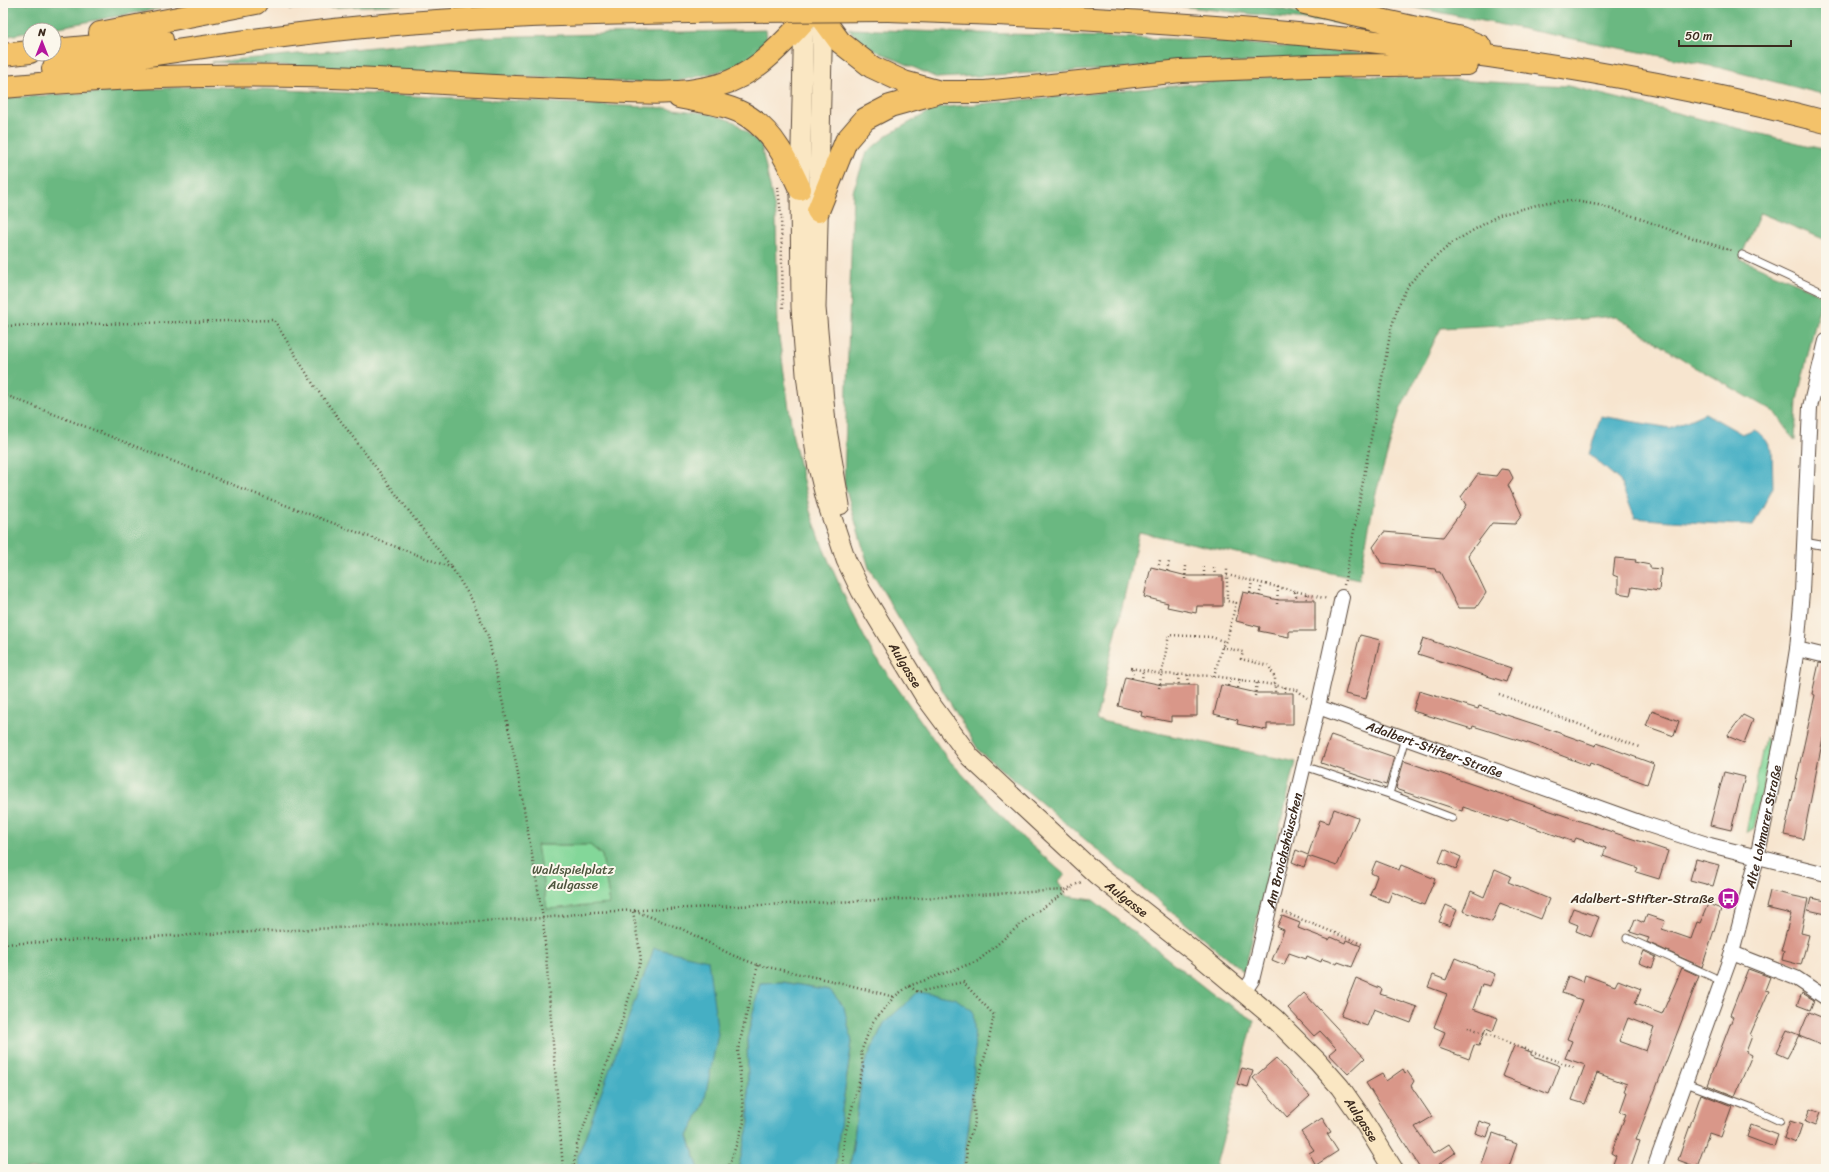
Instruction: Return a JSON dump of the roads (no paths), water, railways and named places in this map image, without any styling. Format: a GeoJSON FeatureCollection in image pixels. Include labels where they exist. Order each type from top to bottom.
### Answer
{"type":"FeatureCollection","features":[{"type":"Feature","properties":{"kind":"highway"},"geometry":{"type":"LineString","coordinates":[[62,42],[114,30],[256,3]]}},
{"type":"Feature","properties":{"kind":"highway"},"geometry":{"type":"LineString","coordinates":[[1305,3],[1462,38],[1512,60]]}},
{"type":"Feature","properties":{"kind":"highway"},"geometry":{"type":"LineString","coordinates":[[4,62],[374,26],[594,13],[888,10],[1221,26],[1375,42],[1512,60],[1655,83],[1771,108],[1826,122]]}},
{"type":"Feature","properties":{"kind":"highway"},"geometry":{"type":"LineString","coordinates":[[3,86],[74,80],[309,75],[546,89],[664,93],[721,85],[748,73],[766,60],[814,12],[840,42],[872,67],[904,82],[940,92]]}},
{"type":"Feature","properties":{"kind":"highway"},"geometry":{"type":"LineString","coordinates":[[62,49],[115,43],[179,39],[271,37]]}},
{"type":"Feature","properties":{"kind":"highway"},"geometry":{"type":"LineString","coordinates":[[4,62],[22,54]]}},
{"type":"Feature","properties":{"kind":"highway"},"geometry":{"type":"LineString","coordinates":[[818,211],[846,140],[865,119],[890,106],[940,92],[992,91],[1181,71],[1310,66],[1458,65],[1512,60]]}},
{"type":"Feature","properties":{"kind":"highway"},"geometry":{"type":"LineString","coordinates":[[664,93],[730,109],[749,117],[777,144],[800,189]]}},
{"type":"Feature","properties":{"kind":"main road"},"geometry":{"type":"LineString","coordinates":[[814,12],[800,189],[801,307],[811,423],[817,463],[826,500],[846,560],[861,591],[875,614]]}},
{"type":"Feature","properties":{"kind":"main road"},"geometry":{"type":"LineString","coordinates":[[814,12],[818,211],[816,308],[826,424],[837,496],[875,614]]}},
{"type":"Feature","properties":{"kind":"main road","name":"Aulgasse"},"geometry":{"type":"LineString","coordinates":[[875,614],[924,695],[970,757],[1096,874],[1244,992],[1274,1018],[1327,1072],[1361,1117],[1393,1169]]}},
{"type":"Feature","properties":{"kind":"street","name":"Alte Lohmarer Straße"},"geometry":{"type":"LineString","coordinates":[[1654,1169],[1722,981],[1745,909],[1785,724],[1796,649],[1802,592],[1810,407],[1826,341]]}},
{"type":"Feature","properties":{"kind":"street","name":"Am Broichshäuschen"},"geometry":{"type":"LineString","coordinates":[[1244,992],[1252,980],[1318,707],[1341,602]]}},
{"type":"Feature","properties":{"kind":"street"},"geometry":{"type":"LineString","coordinates":[[1796,649],[1826,656]]}},
{"type":"Feature","properties":{"kind":"street","name":"Adalbert-Stifter-Straße"},"geometry":{"type":"LineString","coordinates":[[1318,707],[1710,846],[1826,874]]}},
{"type":"Feature","properties":{"kind":"street"},"geometry":{"type":"LineString","coordinates":[[1732,952],[1796,978],[1826,998]]}},
{"type":"Feature","properties":{"kind":"lane"},"geometry":{"type":"LineString","coordinates":[[1742,254],[1826,294]]}},
{"type":"Feature","properties":{"kind":"lane"},"geometry":{"type":"LineString","coordinates":[[1804,542],[1826,546]]}},
{"type":"Feature","properties":{"kind":"lane"},"geometry":{"type":"LineString","coordinates":[[1389,794],[1405,738]]}},
{"type":"Feature","properties":{"kind":"lane"},"geometry":{"type":"LineString","coordinates":[[1304,766],[1389,794],[1452,818]]}},
{"type":"Feature","properties":{"kind":"lane"},"geometry":{"type":"LineString","coordinates":[[1627,938],[1722,981]]}},
{"type":"Feature","properties":{"kind":"lane"},"geometry":{"type":"LineString","coordinates":[[1686,1083],[1750,1106],[1780,1121]]}},
{"type":"Feature","properties":{"kind":"water"},"geometry":{"type":"Polygon","coordinates":[[[1705,413],[1742,434],[1755,429],[1766,440],[1772,450],[1773,487],[1753,526],[1635,518],[1620,481],[1589,454],[1601,416],[1670,428],[1705,413]]]}},
{"type":"Feature","properties":{"kind":"water"},"geometry":{"type":"Polygon","coordinates":[[[654,948],[708,960],[718,1034],[704,1103],[688,1136],[699,1169],[578,1169],[577,1159],[654,948]]]}},
{"type":"Feature","properties":{"kind":"water"},"geometry":{"type":"Polygon","coordinates":[[[782,982],[830,990],[844,1007],[852,1042],[835,1169],[738,1169],[749,1123],[747,1039],[760,983],[782,982]]]}},
{"type":"Feature","properties":{"kind":"water"},"geometry":{"type":"Polygon","coordinates":[[[918,992],[955,998],[973,1011],[975,1051],[974,1071],[971,1110],[963,1169],[850,1169],[863,1067],[884,1023],[918,992]]]}},
{"type":"Feature","properties":{"kind":"place","name":"Adalbert-Stifter-Straße"},"geometry":{"type":"Point","coordinates":[1729,898]}},
{"type":"Feature","properties":{"kind":"park label","name":"Waldspielplatz Aulgasse"},"geometry":{"type":"Point","coordinates":[573,876]}}]}
